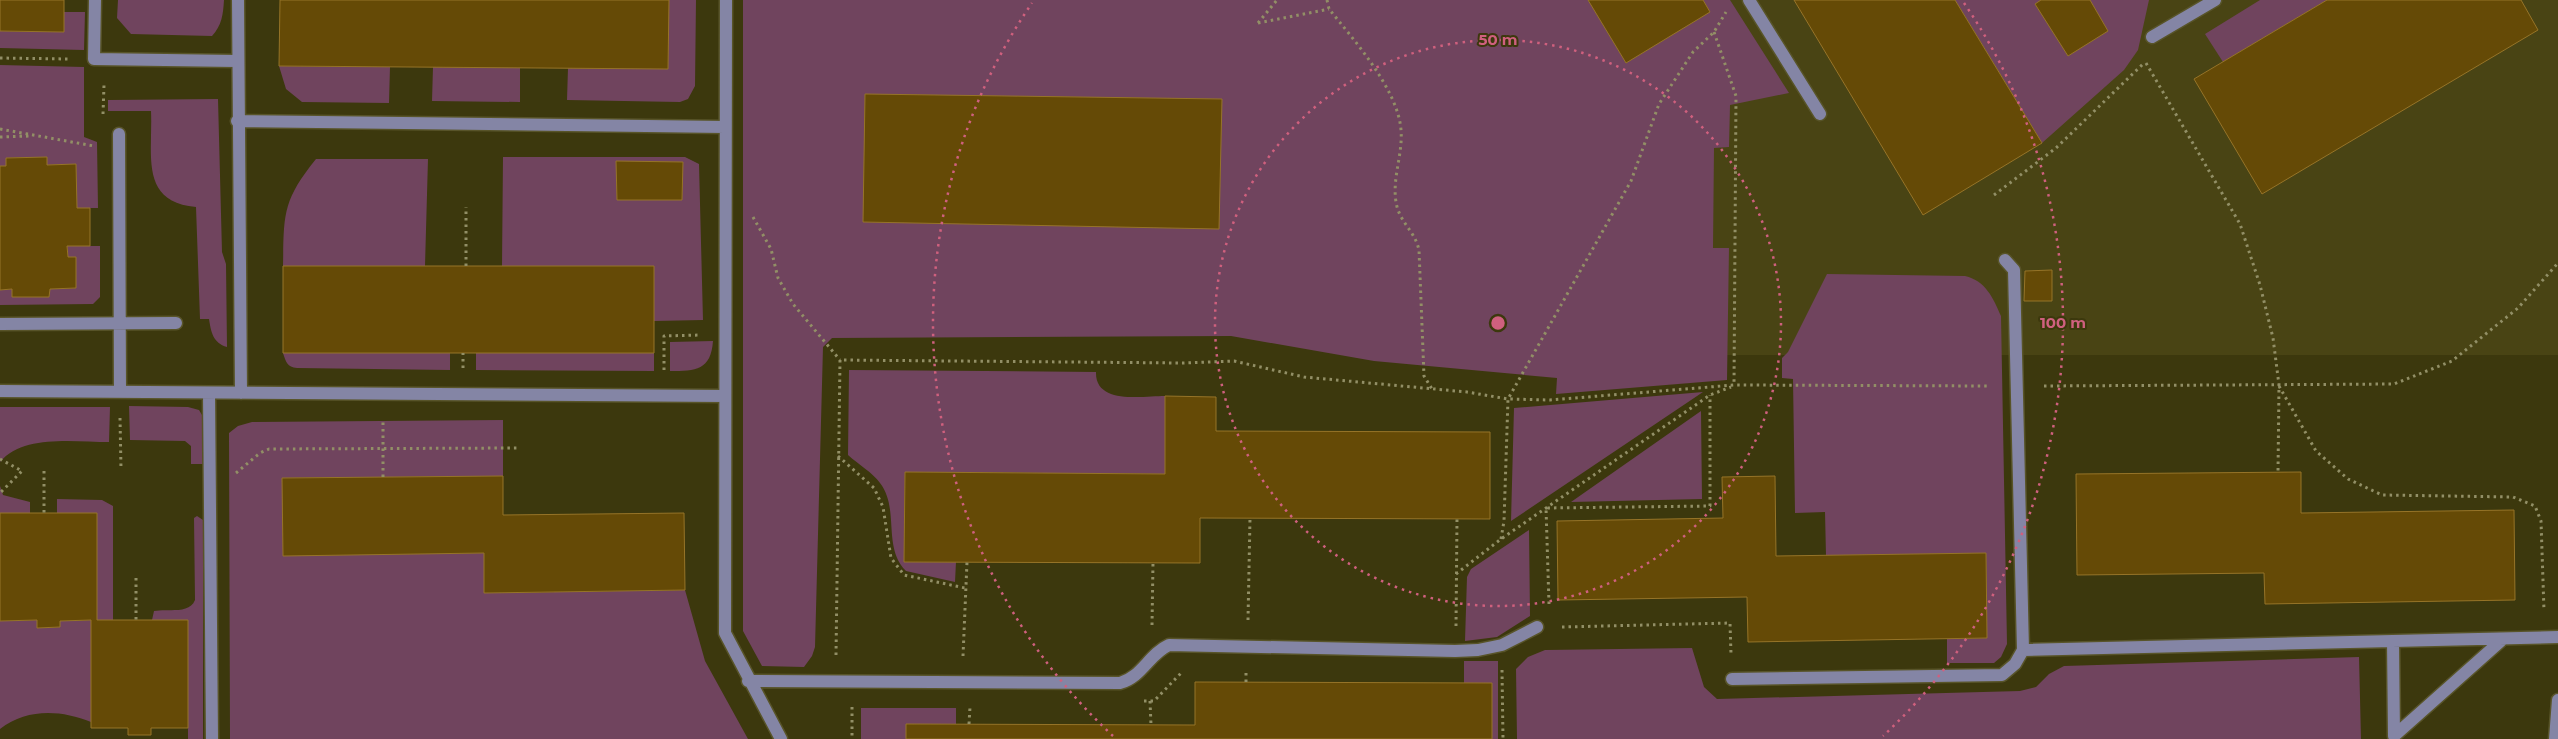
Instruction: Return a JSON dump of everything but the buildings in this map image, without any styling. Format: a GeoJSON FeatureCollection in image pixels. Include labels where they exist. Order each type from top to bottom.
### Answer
{"type":"FeatureCollection","features":[{"type":"Feature","properties":{"kind":"lane"},"geometry":{"type":"LineString","coordinates":[[95,0],[94,59],[236,61]]}},
{"type":"Feature","properties":{"kind":"lane"},"geometry":{"type":"LineString","coordinates":[[238,0],[236,61],[241,392]]}},
{"type":"Feature","properties":{"kind":"lane"},"geometry":{"type":"LineString","coordinates":[[726,0],[724,634],[781,739]]}},
{"type":"Feature","properties":{"kind":"lane"},"geometry":{"type":"LineString","coordinates":[[1749,0],[1820,114]]}},
{"type":"Feature","properties":{"kind":"lane"},"geometry":{"type":"LineString","coordinates":[[2152,38],[2215,0]]}},
{"type":"Feature","properties":{"kind":"lane"},"geometry":{"type":"LineString","coordinates":[[237,122],[725,127]]}},
{"type":"Feature","properties":{"kind":"lane"},"geometry":{"type":"LineString","coordinates":[[119,134],[120,392]]}},
{"type":"Feature","properties":{"kind":"lane"},"geometry":{"type":"LineString","coordinates":[[1732,679],[2002,675],[2015,664],[2023,650],[2018,386],[2014,270],[2005,260]]}},
{"type":"Feature","properties":{"kind":"lane"},"geometry":{"type":"LineString","coordinates":[[0,324],[176,323]]}},
{"type":"Feature","properties":{"kind":"lane"},"geometry":{"type":"LineString","coordinates":[[0,391],[725,396]]}},
{"type":"Feature","properties":{"kind":"lane"},"geometry":{"type":"LineString","coordinates":[[209,393],[212,739]]}},
{"type":"Feature","properties":{"kind":"lane"},"geometry":{"type":"LineString","coordinates":[[748,681],[1120,683],[1134,677],[1160,649],[1169,645],[1478,650],[1502,645],[1536,628]]}},
{"type":"Feature","properties":{"kind":"lane"},"geometry":{"type":"LineString","coordinates":[[2023,650],[2558,638]]}},
{"type":"Feature","properties":{"kind":"lane"},"geometry":{"type":"LineString","coordinates":[[2393,641],[2394,736],[2503,639]]}},
{"type":"Feature","properties":{"kind":"lane"},"geometry":{"type":"LineString","coordinates":[[2555,739],[2558,700]]}},
{"type":"Feature","properties":{"kind":"path"},"geometry":{"type":"LineString","coordinates":[[1277,0],[1258,23],[1329,9]]}},
{"type":"Feature","properties":{"kind":"path"},"geometry":{"type":"LineString","coordinates":[[1327,0],[1329,9],[1373,65],[1394,106],[1401,129],[1396,175],[1396,203],[1403,224],[1416,236],[1419,250],[1424,376],[1432,390]]}},
{"type":"Feature","properties":{"kind":"path"},"geometry":{"type":"LineString","coordinates":[[1501,540],[1504,521],[1508,399],[1631,181],[1659,104],[1693,52],[1714,32],[1728,8]]}},
{"type":"Feature","properties":{"kind":"path"},"geometry":{"type":"LineString","coordinates":[[1714,32],[1736,96],[1734,386]]}},
{"type":"Feature","properties":{"kind":"path"},"geometry":{"type":"LineString","coordinates":[[1994,195],[2056,148],[2146,62],[2152,38]]}},
{"type":"Feature","properties":{"kind":"path"},"geometry":{"type":"LineString","coordinates":[[0,58],[69,59]]}},
{"type":"Feature","properties":{"kind":"path"},"geometry":{"type":"LineString","coordinates":[[2146,62],[2240,224],[2260,285],[2273,338],[2279,386],[2278,472]]}},
{"type":"Feature","properties":{"kind":"path"},"geometry":{"type":"LineString","coordinates":[[0,129],[96,146]]}},
{"type":"Feature","properties":{"kind":"path"},"geometry":{"type":"LineString","coordinates":[[0,137],[35,135]]}},
{"type":"Feature","properties":{"kind":"path"},"geometry":{"type":"LineString","coordinates":[[726,192],[748,210],[759,225],[771,249],[778,278],[793,304],[840,360],[835,680]]}},
{"type":"Feature","properties":{"kind":"path"},"geometry":{"type":"LineString","coordinates":[[466,207],[466,266]]}},
{"type":"Feature","properties":{"kind":"path"},"geometry":{"type":"LineString","coordinates":[[840,360],[1182,363],[1234,361],[1304,377],[1508,399],[1550,400],[1734,386],[2279,386],[2394,384],[2452,361],[2518,308],[2558,263]]}},
{"type":"Feature","properties":{"kind":"path"},"geometry":{"type":"LineString","coordinates":[[664,378],[664,336],[725,334]]}},
{"type":"Feature","properties":{"kind":"path"},"geometry":{"type":"LineString","coordinates":[[1456,574],[1546,508],[1710,395],[1734,386]]}},
{"type":"Feature","properties":{"kind":"path"},"geometry":{"type":"LineString","coordinates":[[2279,386],[2316,452],[2348,479],[2373,491],[2382,495],[2513,498],[2535,506],[2541,520],[2544,638]]}},
{"type":"Feature","properties":{"kind":"path"},"geometry":{"type":"LineString","coordinates":[[1546,508],[1710,506],[1710,395]]}},
{"type":"Feature","properties":{"kind":"path"},"geometry":{"type":"LineString","coordinates":[[383,419],[383,477]]}},
{"type":"Feature","properties":{"kind":"path"},"geometry":{"type":"LineString","coordinates":[[120,431],[121,469]]}},
{"type":"Feature","properties":{"kind":"path"},"geometry":{"type":"LineString","coordinates":[[210,495],[260,452],[269,449],[517,448]]}},
{"type":"Feature","properties":{"kind":"path"},"geometry":{"type":"LineString","coordinates":[[838,456],[874,488],[883,507],[891,558],[904,574],[966,588]]}},
{"type":"Feature","properties":{"kind":"path"},"geometry":{"type":"LineString","coordinates":[[0,459],[22,471],[0,493]]}},
{"type":"Feature","properties":{"kind":"path"},"geometry":{"type":"LineString","coordinates":[[44,471],[44,513]]}},
{"type":"Feature","properties":{"kind":"path"},"geometry":{"type":"LineString","coordinates":[[1546,508],[1550,627]]}},
{"type":"Feature","properties":{"kind":"path"},"geometry":{"type":"LineString","coordinates":[[1248,646],[1250,518]]}},
{"type":"Feature","properties":{"kind":"path"},"geometry":{"type":"LineString","coordinates":[[1455,651],[1457,519]]}},
{"type":"Feature","properties":{"kind":"path"},"geometry":{"type":"LineString","coordinates":[[962,682],[967,562]]}},
{"type":"Feature","properties":{"kind":"path"},"geometry":{"type":"LineString","coordinates":[[1151,659],[1153,563]]}},
{"type":"Feature","properties":{"kind":"path"},"geometry":{"type":"LineString","coordinates":[[136,578],[136,620]]}},
{"type":"Feature","properties":{"kind":"path"},"geometry":{"type":"LineString","coordinates":[[1536,628],[1730,623],[1732,679]]}},
{"type":"Feature","properties":{"kind":"path"},"geometry":{"type":"LineString","coordinates":[[1502,645],[1503,739]]}},
{"type":"Feature","properties":{"kind":"path"},"geometry":{"type":"LineString","coordinates":[[1150,701],[1150,725]]}},
{"type":"Feature","properties":{"kind":"path"},"geometry":{"type":"LineString","coordinates":[[852,702],[852,739]]}},
{"type":"Feature","properties":{"kind":"path"},"geometry":{"type":"LineString","coordinates":[[970,702],[970,724]]}},
{"type":"Feature","properties":{"kind":"shaded area"},"geometry":{"type":"Polygon","coordinates":[[[118,0],[224,0],[221,20],[212,36],[131,34],[117,18],[118,0]]]}},
{"type":"Feature","properties":{"kind":"shaded area"},"geometry":{"type":"Polygon","coordinates":[[[669,0],[696,0],[695,86],[688,99],[680,102],[567,100],[568,68],[669,0]]]}},
{"type":"Feature","properties":{"kind":"shaded area"},"geometry":{"type":"Polygon","coordinates":[[[743,0],[1730,0],[1789,93],[1730,105],[1729,147],[1714,148],[1713,248],[1729,248],[1727,380],[1556,394],[1557,378],[1374,361],[1231,336],[832,338],[823,347],[815,647],[812,656],[804,667],[762,666],[743,631],[743,0]]]}},
{"type":"Feature","properties":{"kind":"shaded area"},"geometry":{"type":"Polygon","coordinates":[[[1531,0],[2558,0],[2558,355],[1556,355],[1531,0]]]}},
{"type":"Feature","properties":{"kind":"shaded area"},"geometry":{"type":"Polygon","coordinates":[[[1955,0],[2149,0],[2138,50],[2124,70],[2042,143],[1955,0]]]}},
{"type":"Feature","properties":{"kind":"shaded area"},"geometry":{"type":"Polygon","coordinates":[[[2260,0],[2327,0],[2223,62],[2205,34],[2260,0]]]}},
{"type":"Feature","properties":{"kind":"shaded area"},"geometry":{"type":"Polygon","coordinates":[[[64,12],[85,12],[84,50],[0,48],[0,31],[63,32],[64,12]]]}},
{"type":"Feature","properties":{"kind":"shaded area"},"geometry":{"type":"Polygon","coordinates":[[[0,65],[84,67],[84,137],[97,142],[98,208],[77,208],[75,164],[47,165],[47,157],[6,158],[6,166],[0,166],[0,65]]]}},
{"type":"Feature","properties":{"kind":"shaded area"},"geometry":{"type":"Polygon","coordinates":[[[279,66],[390,67],[389,103],[302,102],[286,89],[279,66]]]}},
{"type":"Feature","properties":{"kind":"shaded area"},"geometry":{"type":"Polygon","coordinates":[[[433,67],[520,67],[520,102],[432,101],[433,67]]]}},
{"type":"Feature","properties":{"kind":"shaded area"},"geometry":{"type":"Polygon","coordinates":[[[218,99],[222,252],[226,264],[227,347],[216,340],[212,333],[209,319],[200,319],[196,207],[178,203],[165,196],[157,186],[151,159],[151,111],[108,111],[108,100],[218,99]]]}},
{"type":"Feature","properties":{"kind":"shaded area"},"geometry":{"type":"Polygon","coordinates":[[[503,157],[685,157],[699,164],[703,320],[654,321],[654,266],[502,266],[503,157]]]}},
{"type":"Feature","properties":{"kind":"shaded area"},"geometry":{"type":"Polygon","coordinates":[[[316,159],[428,159],[425,266],[283,266],[287,209],[297,186],[316,159]]]}},
{"type":"Feature","properties":{"kind":"shaded area"},"geometry":{"type":"Polygon","coordinates":[[[67,246],[100,246],[100,297],[93,304],[0,305],[0,290],[12,289],[12,297],[49,297],[50,289],[76,288],[76,258],[68,257],[67,246]]]}},
{"type":"Feature","properties":{"kind":"shaded area"},"geometry":{"type":"Polygon","coordinates":[[[1827,274],[1965,276],[1984,286],[1992,297],[2001,316],[2007,644],[2001,657],[1994,663],[1947,663],[1947,639],[1987,638],[1986,553],[1826,556],[1825,512],[1795,513],[1793,379],[1782,378],[1782,358],[1788,352],[1827,274]]]}},
{"type":"Feature","properties":{"kind":"shaded area"},"geometry":{"type":"Polygon","coordinates":[[[713,341],[709,358],[700,367],[670,371],[670,342],[713,341]]]}},
{"type":"Feature","properties":{"kind":"shaded area"},"geometry":{"type":"Polygon","coordinates":[[[283,353],[450,353],[450,370],[297,368],[287,364],[283,353]]]}},
{"type":"Feature","properties":{"kind":"shaded area"},"geometry":{"type":"Polygon","coordinates":[[[476,353],[654,353],[654,371],[476,370],[476,353]]]}},
{"type":"Feature","properties":{"kind":"shaded area"},"geometry":{"type":"Polygon","coordinates":[[[849,370],[1096,372],[1098,383],[1103,390],[1112,394],[1133,397],[1165,396],[1165,474],[905,472],[904,562],[956,562],[955,582],[906,571],[895,551],[886,493],[873,476],[848,455],[849,370]]]}},
{"type":"Feature","properties":{"kind":"shaded area"},"geometry":{"type":"Polygon","coordinates":[[[1703,392],[1511,521],[1514,408],[1703,392]]]}},
{"type":"Feature","properties":{"kind":"shaded area"},"geometry":{"type":"Polygon","coordinates":[[[129,406],[188,407],[199,410],[202,415],[203,464],[191,464],[191,446],[185,441],[130,440],[129,406]]]}},
{"type":"Feature","properties":{"kind":"shaded area"},"geometry":{"type":"Polygon","coordinates":[[[0,407],[110,407],[109,442],[66,441],[36,443],[10,453],[0,462],[0,407]]]}},
{"type":"Feature","properties":{"kind":"shaded area"},"geometry":{"type":"Polygon","coordinates":[[[1701,411],[1702,499],[1571,502],[1701,411]]]}},
{"type":"Feature","properties":{"kind":"shaded area"},"geometry":{"type":"Polygon","coordinates":[[[503,420],[503,476],[283,478],[283,555],[484,553],[484,593],[685,590],[705,661],[748,739],[230,739],[229,433],[238,426],[252,422],[503,420]]]}},
{"type":"Feature","properties":{"kind":"shaded area"},"geometry":{"type":"Polygon","coordinates":[[[0,486],[3,495],[30,502],[30,513],[0,513],[0,486]]]}},
{"type":"Feature","properties":{"kind":"shaded area"},"geometry":{"type":"Polygon","coordinates":[[[57,499],[102,500],[113,506],[113,620],[97,620],[97,513],[57,513],[57,499]]]}},
{"type":"Feature","properties":{"kind":"shaded area"},"geometry":{"type":"Polygon","coordinates":[[[197,516],[203,520],[203,739],[188,739],[188,621],[152,620],[154,611],[188,608],[195,600],[194,518],[197,516]]]}},
{"type":"Feature","properties":{"kind":"shaded area"},"geometry":{"type":"Polygon","coordinates":[[[1529,530],[1530,616],[1497,637],[1465,641],[1467,577],[1471,569],[1529,530]]]}},
{"type":"Feature","properties":{"kind":"shaded area"},"geometry":{"type":"Polygon","coordinates":[[[37,620],[37,628],[60,627],[60,621],[91,620],[91,722],[68,715],[44,713],[21,717],[0,729],[0,621],[37,620]]]}},
{"type":"Feature","properties":{"kind":"shaded area"},"geometry":{"type":"Polygon","coordinates":[[[1692,648],[1704,687],[1717,699],[2020,691],[2036,687],[2049,674],[2064,666],[2359,657],[2361,739],[1517,739],[1516,669],[1528,657],[1545,650],[1692,648]]]}},
{"type":"Feature","properties":{"kind":"shaded area"},"geometry":{"type":"Polygon","coordinates":[[[1464,661],[1498,661],[1498,739],[1492,739],[1464,683],[1464,661]]]}},
{"type":"Feature","properties":{"kind":"shaded area"},"geometry":{"type":"Polygon","coordinates":[[[861,708],[956,708],[956,724],[907,724],[906,739],[861,739],[861,708]]]}}]}
